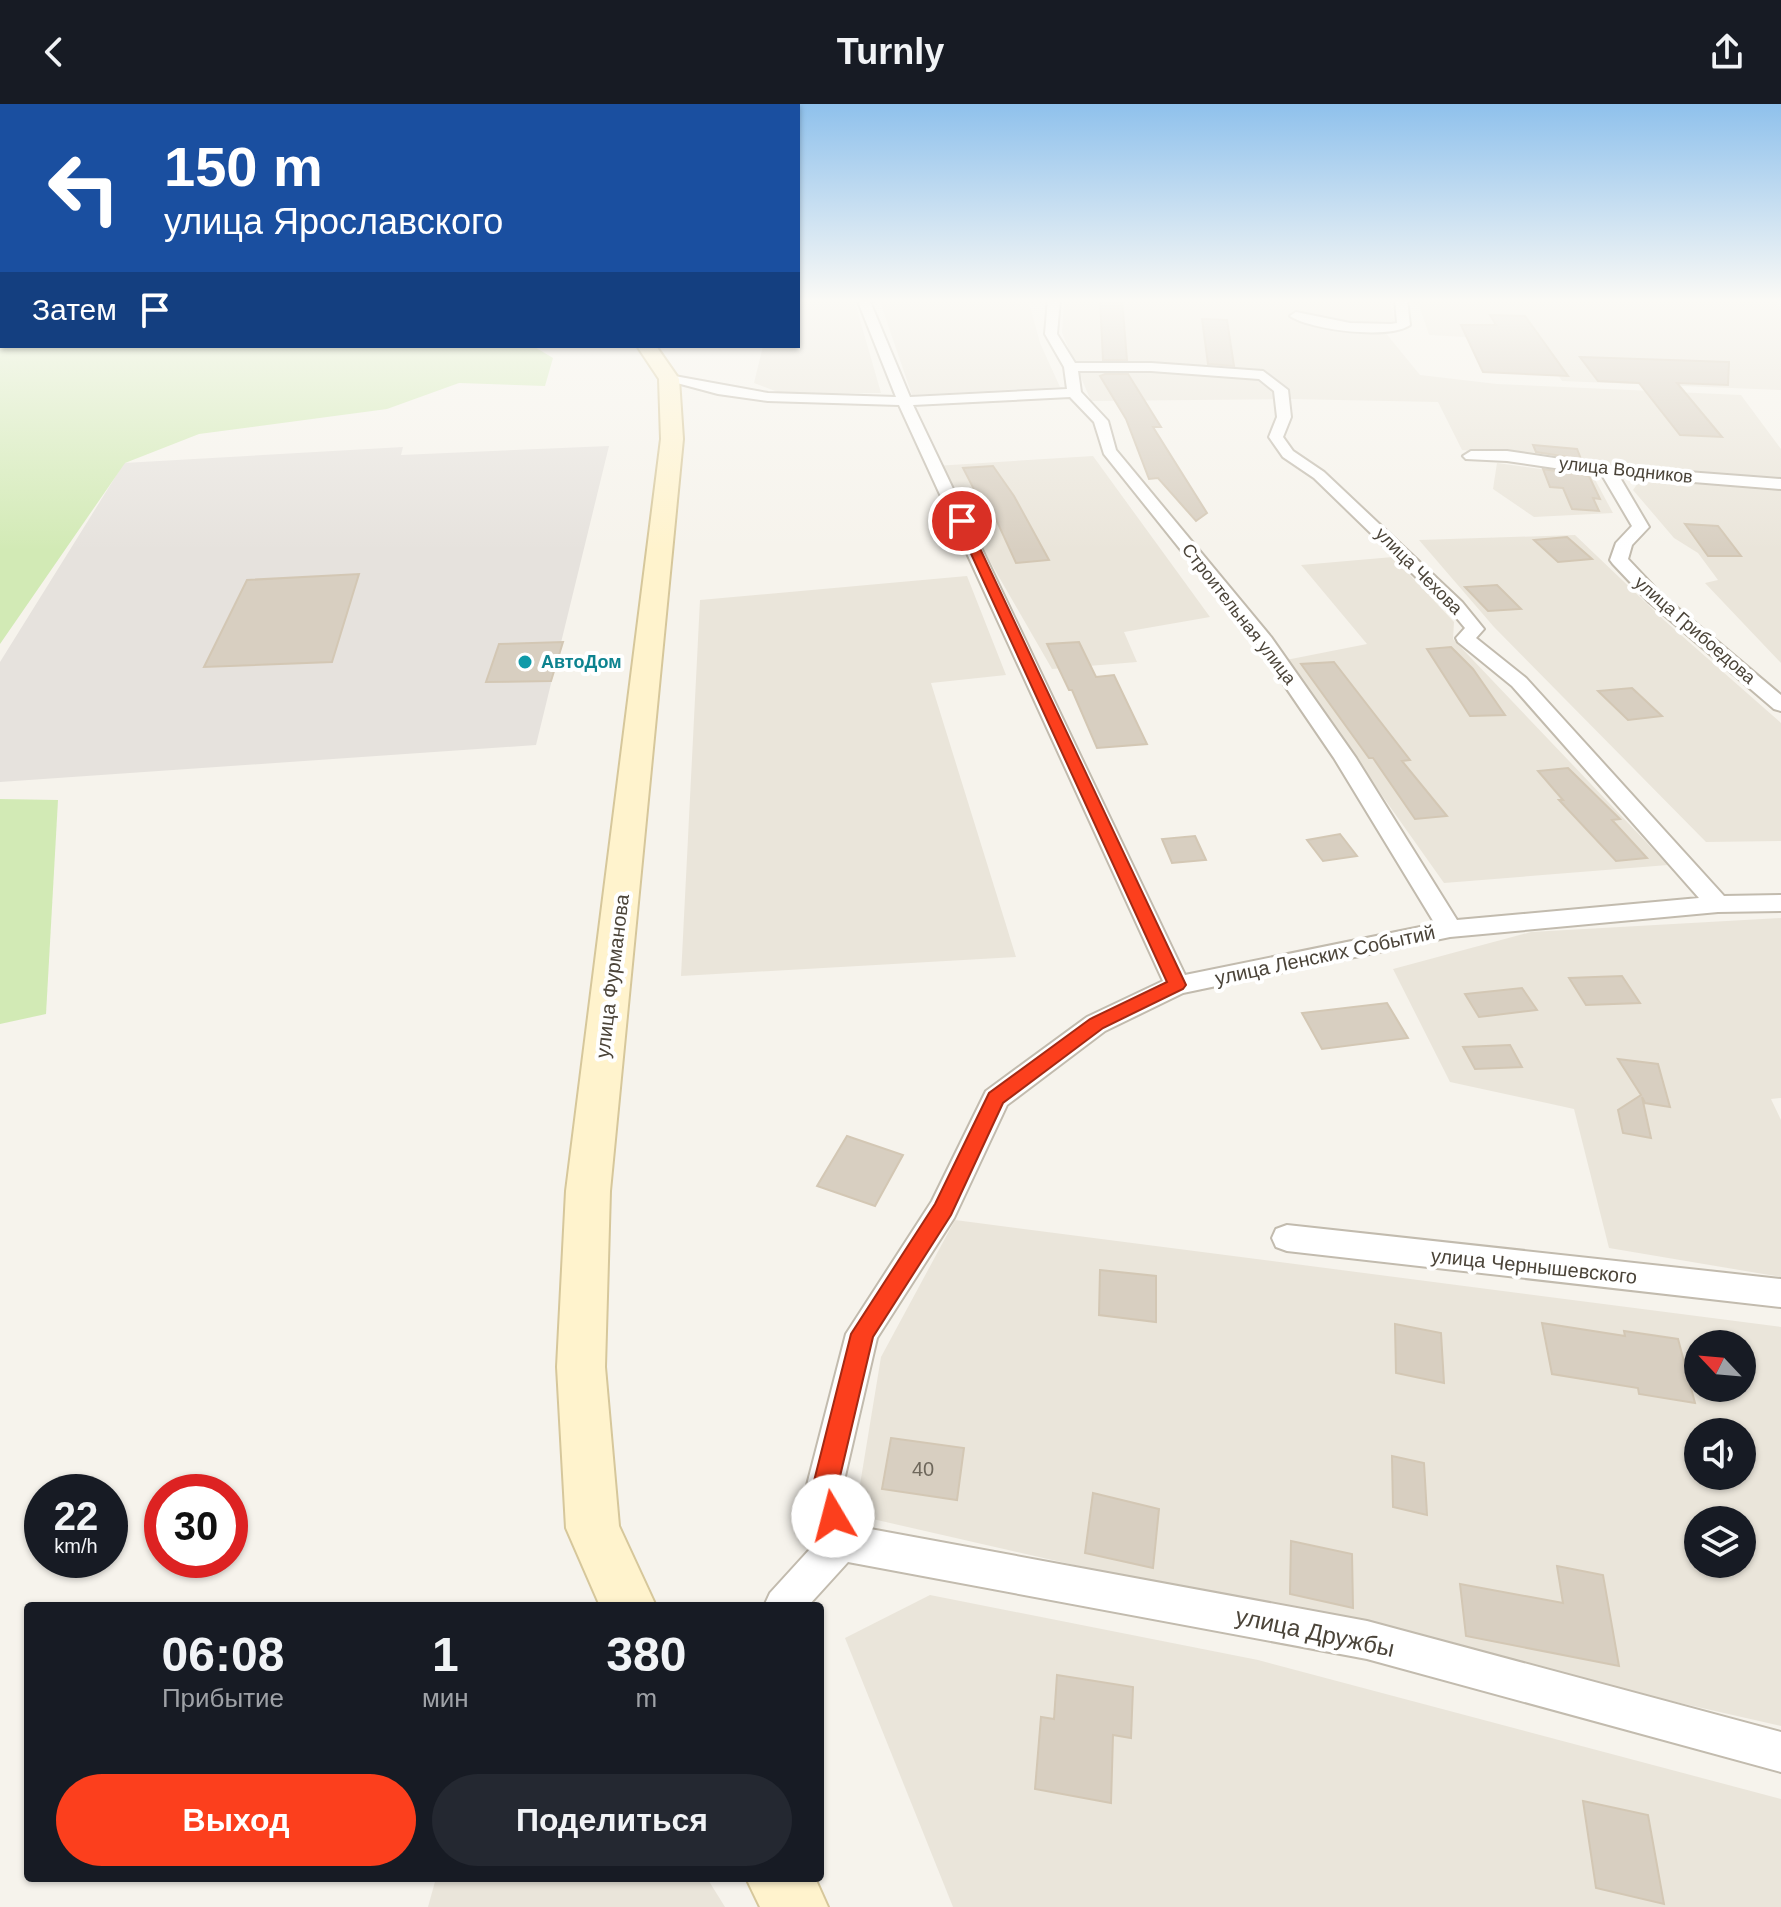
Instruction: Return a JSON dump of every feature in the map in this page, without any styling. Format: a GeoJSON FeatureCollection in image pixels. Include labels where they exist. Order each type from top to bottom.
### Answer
{"type":"FeatureCollection","features":[{"type":"Feature","properties":{"kind":"main road","name":"улица Фурманова"},"geometry":{"type":"LineString","coordinates":[[626,1602],[593,1528],[581,1367],[588,1191],[672,439],[669,383]]}},
{"type":"Feature","properties":{"kind":"main road"},"geometry":{"type":"LineString","coordinates":[[780,1882],[796,1907]]}},
{"type":"Feature","properties":{"kind":"street"},"geometry":{"type":"LineString","coordinates":[[683,383],[714,392],[766,398],[904,400],[1074,393],[1073,383]]}},
{"type":"Feature","properties":{"kind":"street"},"geometry":{"type":"LineString","coordinates":[[897,383],[1177,985]]}},
{"type":"Feature","properties":{"kind":"street","name":"улица Чехова"},"geometry":{"type":"LineString","coordinates":[[1273,383],[1281,390],[1284,417],[1276,437],[1288,454],[1319,475],[1445,595],[1475,629],[1465,638],[1519,682],[1718,904]]}},
{"type":"Feature","properties":{"kind":"street","name":"Строительная улица"},"geometry":{"type":"LineString","coordinates":[[1074,393],[1101,421],[1109,451],[1264,641],[1345,758],[1450,929]]}},
{"type":"Feature","properties":{"kind":"street","name":"улица Водников"},"geometry":{"type":"LineString","coordinates":[[1471,456],[1507,456],[1608,471],[1781,484]]}},
{"type":"Feature","properties":{"kind":"street","name":"улица Грибоедова"},"geometry":{"type":"LineString","coordinates":[[1608,471],[1641,527],[1624,543],[1619,560],[1655,598],[1781,705]]}},
{"type":"Feature","properties":{"kind":"street","name":"улица Ленских Событий"},"geometry":{"type":"LineString","coordinates":[[841,1542],[824,1489],[862,1334],[943,1209],[996,1098],[1096,1024],[1177,985],[1450,929],[1718,904],[1781,903]]}},
{"type":"Feature","properties":{"kind":"street","name":"улица Чернышевского"},"geometry":{"type":"LineString","coordinates":[[1287,1238],[1781,1293]]}},
{"type":"Feature","properties":{"kind":"street"},"geometry":{"type":"LineString","coordinates":[[787,1602],[841,1542]]}},
{"type":"Feature","properties":{"kind":"street","name":"улица Дружбы"},"geometry":{"type":"LineString","coordinates":[[841,1542],[1367,1640],[1781,1752]]}},
{"type":"Feature","properties":{"kind":"shaded area"},"geometry":{"type":"Polygon","coordinates":[[[754,383],[878,383],[881,393],[783,394],[754,383]]]}},
{"type":"Feature","properties":{"kind":"shaded area"},"geometry":{"type":"Polygon","coordinates":[[[908,383],[1058,383],[1060,387],[912,395],[908,383]]]}},
{"type":"Feature","properties":{"kind":"shaded area"},"geometry":{"type":"Polygon","coordinates":[[[1083,383],[1490,383],[1741,395],[1781,449],[1781,477],[1657,470],[1462,450],[1438,402],[1290,399],[1091,401],[1083,383]]]}},
{"type":"Feature","properties":{"kind":"shaded area"},"geometry":{"type":"Polygon","coordinates":[[[1614,383],[1781,383],[1781,390],[1614,383]]]}},
{"type":"Feature","properties":{"kind":"shaded area"},"geometry":{"type":"Polygon","coordinates":[[[609,446],[536,745],[0,782],[0,662],[124,463],[403,447],[401,455],[609,446]]]}},
{"type":"Feature","properties":{"kind":"shaded area"},"geometry":{"type":"Polygon","coordinates":[[[1093,456],[1210,617],[1124,632],[1137,662],[1052,669],[935,466],[1093,456]]]}},
{"type":"Feature","properties":{"kind":"shaded area"},"geometry":{"type":"Polygon","coordinates":[[[1497,463],[1593,476],[1613,513],[1534,517],[1493,489],[1497,463]]]}},
{"type":"Feature","properties":{"kind":"shaded area"},"geometry":{"type":"Polygon","coordinates":[[[1655,478],[1781,488],[1781,663],[1705,583],[1718,580],[1698,553],[1674,538],[1633,490],[1638,483],[1655,478]]]}},
{"type":"Feature","properties":{"kind":"shaded area"},"geometry":{"type":"Polygon","coordinates":[[[1575,535],[1665,621],[1781,723],[1781,841],[1706,842],[1494,627],[1419,540],[1575,535]]]}},
{"type":"Feature","properties":{"kind":"shaded area"},"geometry":{"type":"Polygon","coordinates":[[[1393,557],[1454,622],[1453,639],[1668,865],[1444,883],[1286,660],[1367,644],[1301,565],[1393,557]]]}},
{"type":"Feature","properties":{"kind":"shaded area"},"geometry":{"type":"Polygon","coordinates":[[[967,576],[1006,675],[931,683],[1016,957],[681,976],[700,600],[967,576]]]}},
{"type":"Feature","properties":{"kind":"shaded area"},"geometry":{"type":"Polygon","coordinates":[[[1781,918],[1781,1098],[1771,1099],[1781,1120],[1781,1277],[1609,1248],[1574,1109],[1450,1082],[1393,969],[1531,932],[1781,918]]]}},
{"type":"Feature","properties":{"kind":"shaded area"},"geometry":{"type":"Polygon","coordinates":[[[955,1220],[1781,1327],[1781,1726],[855,1515],[881,1357],[955,1220]]]}},
{"type":"Feature","properties":{"kind":"shaded area"},"geometry":{"type":"Polygon","coordinates":[[[930,1595],[1258,1660],[1781,1799],[1781,1907],[953,1907],[845,1638],[930,1595]]]}},
{"type":"Feature","properties":{"kind":"shaded area"},"geometry":{"type":"Polygon","coordinates":[[[435,1882],[709,1882],[725,1907],[428,1907],[435,1882]]]}},
{"type":"Feature","properties":{"kind":"green space"},"geometry":{"type":"Polygon","coordinates":[[[0,383],[459,383],[387,409],[199,434],[125,463],[0,644],[0,383]]]}},
{"type":"Feature","properties":{"kind":"green space"},"geometry":{"type":"Polygon","coordinates":[[[463,383],[546,383],[545,386],[463,383]]]}},
{"type":"Feature","properties":{"kind":"green space"},"geometry":{"type":"Polygon","coordinates":[[[0,799],[58,800],[46,1014],[0,1024],[0,799]]]}},
{"type":"Feature","properties":{"kind":"building"},"geometry":{"type":"Polygon","coordinates":[[[1104,383],[1134,383],[1161,427],[1153,427],[1207,513],[1196,521],[1158,478],[1149,479],[1126,419],[1104,383]]]}},
{"type":"Feature","properties":{"kind":"building"},"geometry":{"type":"Polygon","coordinates":[[[1639,383],[1677,383],[1722,437],[1680,435],[1639,383]]]}},
{"type":"Feature","properties":{"kind":"building"},"geometry":{"type":"Polygon","coordinates":[[[1681,383],[1728,383],[1728,385],[1681,383]]]}},
{"type":"Feature","properties":{"kind":"building"},"geometry":{"type":"Polygon","coordinates":[[[1533,445],[1577,449],[1581,459],[1536,452],[1533,445]]]}},
{"type":"Feature","properties":{"kind":"building"},"geometry":{"type":"Polygon","coordinates":[[[993,466],[1014,496],[1049,560],[1016,563],[989,504],[982,505],[963,468],[993,466]]]}},
{"type":"Feature","properties":{"kind":"building"},"geometry":{"type":"Polygon","coordinates":[[[1543,469],[1589,476],[1600,499],[1593,498],[1599,511],[1572,509],[1563,488],[1550,487],[1543,469]]]}},
{"type":"Feature","properties":{"kind":"building"},"geometry":{"type":"Polygon","coordinates":[[[1685,524],[1718,526],[1741,556],[1708,556],[1685,524]]]}},
{"type":"Feature","properties":{"kind":"building"},"geometry":{"type":"Polygon","coordinates":[[[1567,537],[1592,559],[1558,562],[1534,540],[1567,537]]]}},
{"type":"Feature","properties":{"kind":"building"},"geometry":{"type":"Polygon","coordinates":[[[359,574],[332,662],[204,667],[247,580],[359,574]]]}},
{"type":"Feature","properties":{"kind":"building"},"geometry":{"type":"Polygon","coordinates":[[[1497,585],[1521,609],[1488,611],[1465,587],[1497,585]]]}},
{"type":"Feature","properties":{"kind":"building","name":"АвтоДом"},"geometry":{"type":"Polygon","coordinates":[[[563,642],[551,681],[486,682],[499,644],[563,642]]]}},
{"type":"Feature","properties":{"kind":"building"},"geometry":{"type":"Polygon","coordinates":[[[1079,642],[1096,677],[1114,675],[1147,744],[1097,748],[1072,690],[1069,690],[1047,644],[1079,642]]]}},
{"type":"Feature","properties":{"kind":"building"},"geometry":{"type":"Polygon","coordinates":[[[1451,647],[1473,669],[1505,715],[1470,716],[1427,649],[1451,647]]]}},
{"type":"Feature","properties":{"kind":"building"},"geometry":{"type":"Polygon","coordinates":[[[1334,662],[1410,760],[1402,761],[1447,816],[1415,819],[1301,664],[1334,662]]]}},
{"type":"Feature","properties":{"kind":"building"},"geometry":{"type":"Polygon","coordinates":[[[1632,688],[1662,716],[1628,720],[1598,691],[1632,688]]]}},
{"type":"Feature","properties":{"kind":"building"},"geometry":{"type":"Polygon","coordinates":[[[1568,768],[1620,819],[1612,820],[1647,858],[1616,861],[1559,800],[1563,800],[1538,771],[1568,768]]]}},
{"type":"Feature","properties":{"kind":"building"},"geometry":{"type":"Polygon","coordinates":[[[1340,834],[1357,856],[1323,861],[1307,840],[1340,834]]]}},
{"type":"Feature","properties":{"kind":"building"},"geometry":{"type":"Polygon","coordinates":[[[1195,836],[1206,860],[1172,863],[1162,839],[1195,836]]]}},
{"type":"Feature","properties":{"kind":"building"},"geometry":{"type":"Polygon","coordinates":[[[1622,976],[1640,1003],[1586,1005],[1569,978],[1622,976]]]}},
{"type":"Feature","properties":{"kind":"building"},"geometry":{"type":"Polygon","coordinates":[[[1522,988],[1537,1010],[1479,1017],[1465,994],[1522,988]]]}},
{"type":"Feature","properties":{"kind":"building"},"geometry":{"type":"Polygon","coordinates":[[[1387,1003],[1408,1038],[1322,1049],[1302,1013],[1387,1003]]]}},
{"type":"Feature","properties":{"kind":"building"},"geometry":{"type":"Polygon","coordinates":[[[1510,1045],[1522,1067],[1475,1069],[1463,1047],[1510,1045]]]}},
{"type":"Feature","properties":{"kind":"building"},"geometry":{"type":"Polygon","coordinates":[[[1618,1059],[1658,1064],[1670,1107],[1645,1103],[1642,1097],[1651,1138],[1623,1133],[1618,1110],[1641,1095],[1618,1059]]]}},
{"type":"Feature","properties":{"kind":"building"},"geometry":{"type":"Polygon","coordinates":[[[847,1136],[903,1155],[875,1206],[817,1186],[847,1136]]]}},
{"type":"Feature","properties":{"kind":"building"},"geometry":{"type":"Polygon","coordinates":[[[1100,1270],[1156,1276],[1156,1322],[1099,1315],[1100,1270]]]}},
{"type":"Feature","properties":{"kind":"building"},"geometry":{"type":"Polygon","coordinates":[[[1542,1323],[1625,1336],[1624,1331],[1678,1339],[1684,1362],[1684,1401],[1639,1394],[1638,1388],[1552,1374],[1542,1323]]]}},
{"type":"Feature","properties":{"kind":"building"},"geometry":{"type":"Polygon","coordinates":[[[1395,1324],[1441,1333],[1444,1383],[1396,1373],[1395,1324]]]}},
{"type":"Feature","properties":{"kind":"building"},"geometry":{"type":"Polygon","coordinates":[[[891,1438],[964,1448],[957,1500],[882,1489],[891,1438]]]}},
{"type":"Feature","properties":{"kind":"building"},"geometry":{"type":"Polygon","coordinates":[[[1392,1456],[1424,1463],[1427,1515],[1393,1507],[1392,1456]]]}},
{"type":"Feature","properties":{"kind":"building"},"geometry":{"type":"Polygon","coordinates":[[[1093,1493],[1159,1509],[1153,1568],[1085,1553],[1093,1493]]]}},
{"type":"Feature","properties":{"kind":"building"},"geometry":{"type":"Polygon","coordinates":[[[1291,1541],[1352,1554],[1353,1608],[1290,1594],[1291,1541]]]}},
{"type":"Feature","properties":{"kind":"building"},"geometry":{"type":"Polygon","coordinates":[[[1557,1566],[1603,1575],[1619,1666],[1466,1636],[1460,1584],[1563,1603],[1557,1566]]]}},
{"type":"Feature","properties":{"kind":"building"},"geometry":{"type":"Polygon","coordinates":[[[1057,1675],[1133,1687],[1131,1738],[1113,1735],[1111,1803],[1035,1789],[1041,1717],[1054,1719],[1057,1675]]]}},
{"type":"Feature","properties":{"kind":"building"},"geometry":{"type":"Polygon","coordinates":[[[1583,1801],[1648,1815],[1664,1904],[1596,1888],[1583,1801]]]}},
{"type":"Feature","properties":{"kind":"place","name":"АвтоДом"},"geometry":{"type":"Point","coordinates":[525,662]}},
{"type":"Feature","properties":{"kind":"route"},"geometry":{"type":"LineString","coordinates":[[833,1516],[824,1489],[862,1334],[943,1209],[996,1098],[1096,1024],[1177,985],[962,521]]}}]}
